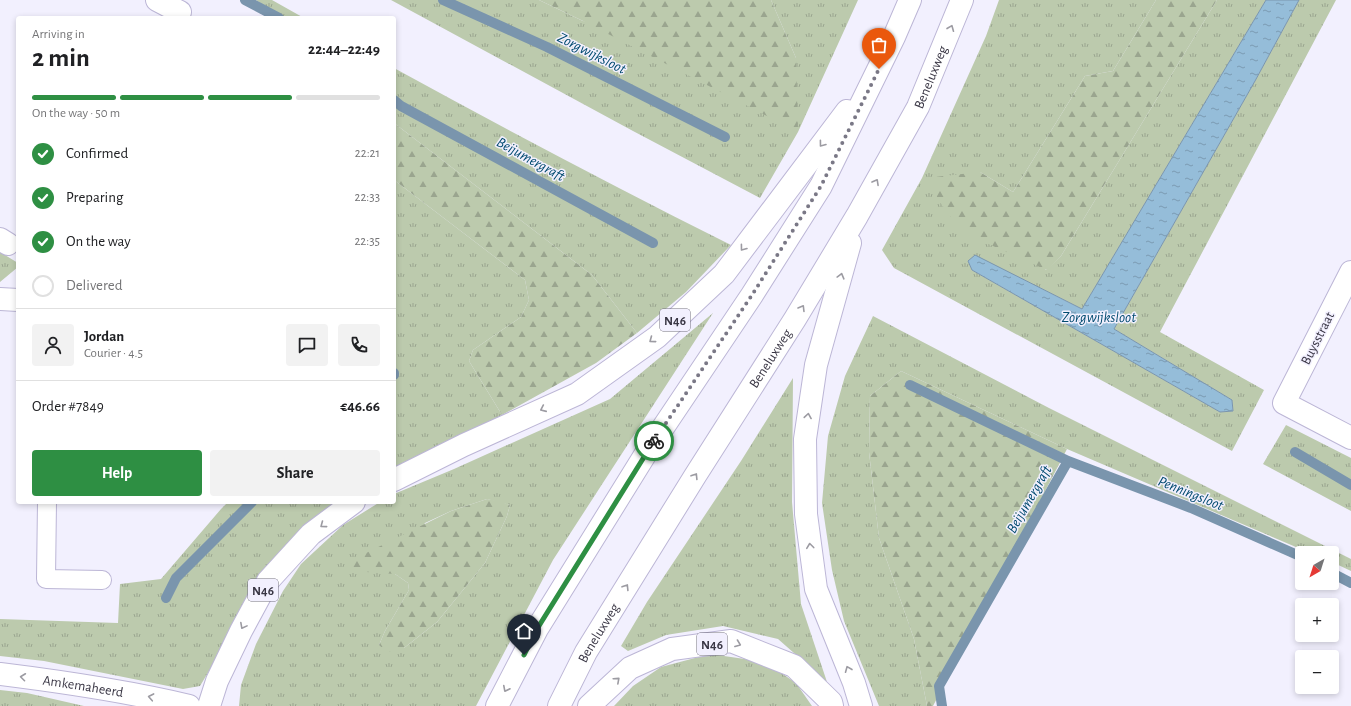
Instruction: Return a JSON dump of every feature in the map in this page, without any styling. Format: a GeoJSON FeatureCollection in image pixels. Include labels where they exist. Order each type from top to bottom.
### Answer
{"type":"FeatureCollection","features":[{"type":"Feature","properties":{"kind":"main road"},"geometry":{"type":"LineString","coordinates":[[157,0],[180,12],[178,16]]}},
{"type":"Feature","properties":{"kind":"main road","name":"N46"},"geometry":{"type":"LineString","coordinates":[[497,706],[537,629],[648,450],[752,295],[821,186],[879,69],[910,0]]}},
{"type":"Feature","properties":{"kind":"main road","name":"Beneluxweg"},"geometry":{"type":"LineString","coordinates":[[559,706],[586,652],[695,476],[796,319],[857,216],[918,108],[962,0]]}},
{"type":"Feature","properties":{"kind":"main road","name":"N46"},"geometry":{"type":"LineString","coordinates":[[396,479],[464,445],[577,394],[656,337],[724,274],[879,69]]}},
{"type":"Feature","properties":{"kind":"main road"},"geometry":{"type":"LineString","coordinates":[[857,216],[816,365],[805,439],[806,514],[816,589],[854,683],[861,706]]}},
{"type":"Feature","properties":{"kind":"main road","name":"Buysstraat"},"geometry":{"type":"LineString","coordinates":[[1351,272],[1284,403],[1351,438]]}},
{"type":"Feature","properties":{"kind":"main road"},"geometry":{"type":"LineString","coordinates":[[0,299],[16,300]]}},
{"type":"Feature","properties":{"kind":"main road","name":"N46"},"geometry":{"type":"LineString","coordinates":[[209,706],[220,674],[241,630],[268,581],[311,534],[351,504]]}},
{"type":"Feature","properties":{"kind":"main road","name":"N46"},"geometry":{"type":"LineString","coordinates":[[589,706],[630,668],[665,652],[672,649],[732,641],[794,666],[831,702],[832,706]]}},
{"type":"Feature","properties":{"kind":"main road","name":"Amkemaheerd"},"geometry":{"type":"LineString","coordinates":[[0,674],[78,684],[156,698],[189,706]]}},
{"type":"Feature","properties":{"kind":"lane"},"geometry":{"type":"LineString","coordinates":[[46,504],[46,579],[102,580]]}},
{"type":"Feature","properties":{"kind":"green space"},"geometry":{"type":"Polygon","coordinates":[[[256,0],[272,0],[300,16],[279,16],[256,0]]]}},
{"type":"Feature","properties":{"kind":"green space"},"geometry":{"type":"Polygon","coordinates":[[[391,0],[539,0],[583,21],[796,58],[771,0],[858,0],[798,132],[760,198],[391,0]]]}},
{"type":"Feature","properties":{"kind":"green space"},"geometry":{"type":"Polygon","coordinates":[[[539,0],[771,0],[796,58],[798,132],[583,21],[539,0]]]}},
{"type":"Feature","properties":{"kind":"green space"},"geometry":{"type":"Polygon","coordinates":[[[999,0],[1156,0],[1113,71],[1085,76],[1013,192],[980,172],[1046,270],[1061,256],[1217,0],[1266,0],[1082,309],[975,256],[968,261],[972,270],[1220,412],[1233,411],[1232,400],[1114,329],[1255,81],[1299,0],[1336,0],[1160,332],[1264,390],[1232,451],[894,268],[882,250],[922,178],[986,36],[999,0]]]}},
{"type":"Feature","properties":{"kind":"green space"},"geometry":{"type":"Polygon","coordinates":[[[1156,0],[1217,0],[1061,256],[1047,270],[966,234],[952,219],[937,198],[935,177],[980,172],[1013,192],[1085,76],[1113,71],[1156,0]]]}},
{"type":"Feature","properties":{"kind":"green space"},"geometry":{"type":"Polygon","coordinates":[[[396,69],[561,158],[731,245],[686,292],[637,333],[592,275],[396,125],[396,69]]]}},
{"type":"Feature","properties":{"kind":"green space"},"geometry":{"type":"Polygon","coordinates":[[[396,125],[592,275],[637,333],[596,363],[502,415],[469,361],[473,350],[521,317],[529,300],[525,280],[396,182],[396,125]]]}},
{"type":"Feature","properties":{"kind":"green space"},"geometry":{"type":"Polygon","coordinates":[[[396,182],[525,280],[529,300],[521,317],[473,350],[469,361],[502,415],[396,471],[396,182]]]}},
{"type":"Feature","properties":{"kind":"green space"},"geometry":{"type":"Polygon","coordinates":[[[0,252],[16,262],[16,269],[0,282],[0,252]]]}},
{"type":"Feature","properties":{"kind":"green space"},"geometry":{"type":"Polygon","coordinates":[[[713,313],[553,560],[476,706],[239,706],[241,685],[256,644],[283,591],[301,564],[343,525],[377,504],[396,504],[396,493],[454,469],[610,399],[713,313]],[[487,499],[451,511],[425,523],[395,574],[408,583],[409,590],[385,631],[379,645],[404,648],[437,622],[485,563],[507,516],[510,505],[487,499]]]}},
{"type":"Feature","properties":{"kind":"green space"},"geometry":{"type":"Polygon","coordinates":[[[873,316],[1049,408],[1325,546],[1295,547],[1067,449],[901,371],[870,396],[869,452],[879,538],[914,639],[927,706],[879,706],[844,621],[832,570],[822,503],[828,436],[845,376],[873,316]]]}},
{"type":"Feature","properties":{"kind":"green space"},"geometry":{"type":"Polygon","coordinates":[[[901,371],[1067,449],[933,706],[927,706],[914,639],[879,538],[869,452],[870,396],[901,371]]]}},
{"type":"Feature","properties":{"kind":"green space"},"geometry":{"type":"Polygon","coordinates":[[[793,378],[792,502],[801,604],[827,682],[778,639],[723,626],[666,635],[628,651],[621,646],[647,602],[741,461],[793,378]]]}},
{"type":"Feature","properties":{"kind":"green space"},"geometry":{"type":"Polygon","coordinates":[[[1286,425],[1351,458],[1351,511],[1263,464],[1286,425]]]}},
{"type":"Feature","properties":{"kind":"green space"},"geometry":{"type":"Polygon","coordinates":[[[487,499],[510,505],[507,516],[485,563],[437,622],[404,648],[387,652],[379,645],[385,631],[409,590],[408,583],[395,574],[352,571],[350,566],[356,558],[451,511],[487,499]]]}},
{"type":"Feature","properties":{"kind":"green space"},"geometry":{"type":"Polygon","coordinates":[[[226,504],[340,504],[271,568],[200,686],[183,689],[44,661],[0,656],[0,619],[118,623],[120,584],[161,579],[226,504]]]}},
{"type":"Feature","properties":{"kind":"green space"},"geometry":{"type":"Polygon","coordinates":[[[1339,553],[1351,559],[1351,571],[1339,565],[1339,553]]]}},
{"type":"Feature","properties":{"kind":"green space"},"geometry":{"type":"Polygon","coordinates":[[[710,654],[765,662],[796,683],[812,706],[614,706],[633,686],[661,667],[710,654]]]}},
{"type":"Feature","properties":{"kind":"green space"},"geometry":{"type":"Polygon","coordinates":[[[0,690],[27,693],[84,706],[0,706],[0,690]]]}},
{"type":"Feature","properties":{"kind":"water","name":"Zorgwijksloot"},"geometry":{"type":"Polygon","coordinates":[[[1266,0],[1299,0],[1255,81],[1114,329],[1232,400],[1233,411],[1220,412],[972,270],[968,261],[975,255],[1082,309],[1266,0]]]}},
{"type":"Feature","properties":{"kind":"waterway","name":"Zorgwijksloot"},"geometry":{"type":"LineString","coordinates":[[245,0],[275,16]]}},
{"type":"Feature","properties":{"kind":"waterway","name":"Zorgwijksloot"},"geometry":{"type":"LineString","coordinates":[[443,0],[547,47],[725,137]]}},
{"type":"Feature","properties":{"kind":"waterway","name":"Beijumergraft"},"geometry":{"type":"LineString","coordinates":[[396,102],[401,106],[653,243]]}},
{"type":"Feature","properties":{"kind":"waterway","name":"Penningsloot"},"geometry":{"type":"LineString","coordinates":[[910,385],[1068,461],[1191,508],[1295,554]]}},
{"type":"Feature","properties":{"kind":"waterway"},"geometry":{"type":"LineString","coordinates":[[1295,452],[1351,485]]}},
{"type":"Feature","properties":{"kind":"waterway","name":"Beijumergraft"},"geometry":{"type":"LineString","coordinates":[[942,706],[939,686],[1068,461]]}},
{"type":"Feature","properties":{"kind":"waterway","name":"Zorgwijksloot"},"geometry":{"type":"LineString","coordinates":[[166,598],[176,578],[250,504]]}},
{"type":"Feature","properties":{"kind":"waterway","name":"Penningsloot"},"geometry":{"type":"LineString","coordinates":[[1339,577],[1351,583]]}},
{"type":"Feature","properties":{"kind":"way so far"},"geometry":{"type":"LineString","coordinates":[[654,441],[752,295],[821,186],[879,69]]}},
{"type":"Feature","properties":{"kind":"route"},"geometry":{"type":"LineString","coordinates":[[524,655],[537,629],[654,441]]}}]}
